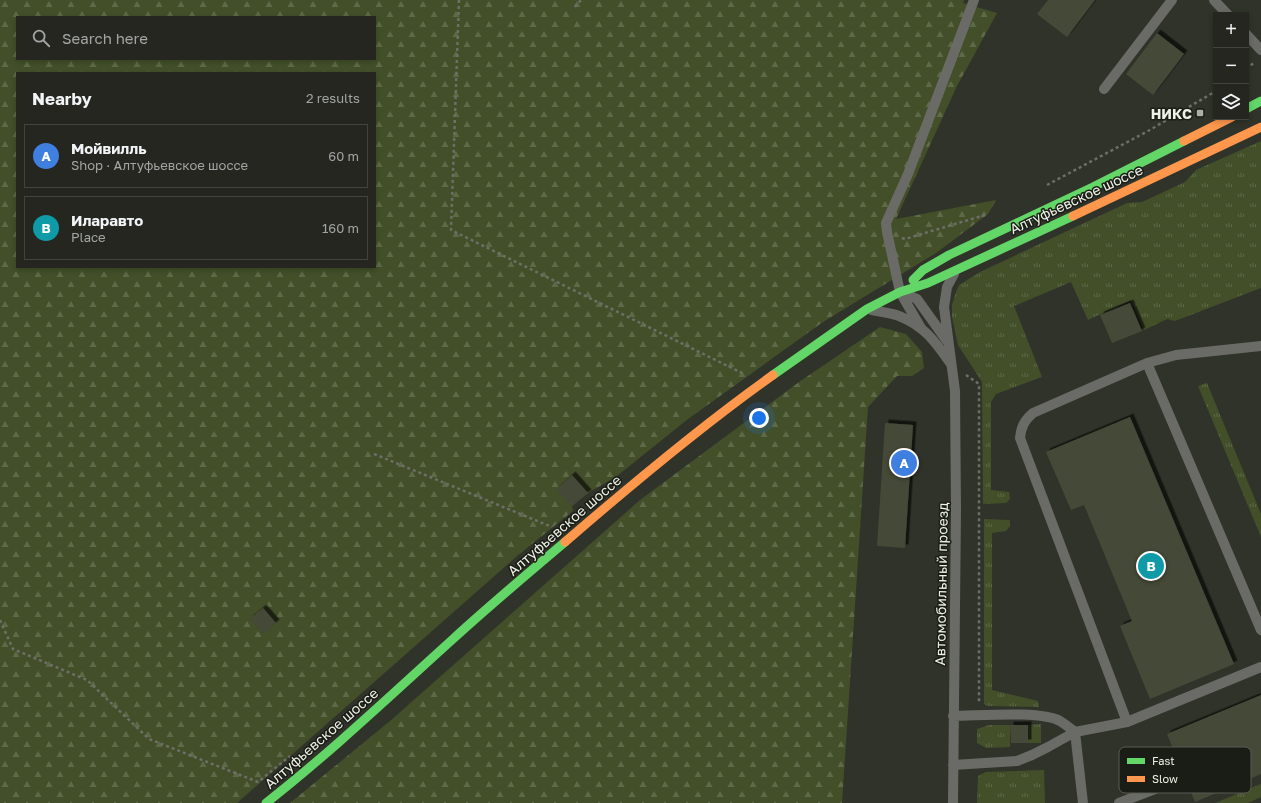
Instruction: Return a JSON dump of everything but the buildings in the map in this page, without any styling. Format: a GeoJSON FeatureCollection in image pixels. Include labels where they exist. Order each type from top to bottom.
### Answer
{"type":"FeatureCollection","features":[{"type":"Feature","properties":{"kind":"street"},"geometry":{"type":"LineString","coordinates":[[1249,108],[1261,101]]}},
{"type":"Feature","properties":{"kind":"street","name":"Алтуфьевское шоссе"},"geometry":{"type":"LineString","coordinates":[[900,292],[923,270],[949,255],[1093,187],[1226,120]]}},
{"type":"Feature","properties":{"kind":"street","name":"Алтуфьевское шоссе"},"geometry":{"type":"LineString","coordinates":[[266,803],[369,716],[454,638],[591,519],[666,457],[762,382],[866,309],[900,292],[928,283],[1261,127]]}},
{"type":"Feature","properties":{"kind":"lane"},"geometry":{"type":"LineString","coordinates":[[921,328],[900,292],[886,223],[908,174],[974,0]]}},
{"type":"Feature","properties":{"kind":"lane"},"geometry":{"type":"LineString","coordinates":[[1104,89],[1172,0]]}},
{"type":"Feature","properties":{"kind":"lane"},"geometry":{"type":"LineString","coordinates":[[1214,0],[1225,12]]}},
{"type":"Feature","properties":{"kind":"lane"},"geometry":{"type":"LineString","coordinates":[[1253,37],[1261,50]]}},
{"type":"Feature","properties":{"kind":"lane","name":"Автомобильный проезд"},"geometry":{"type":"LineString","coordinates":[[953,803],[956,502],[955,390],[944,307],[947,287],[956,270]]}},
{"type":"Feature","properties":{"kind":"lane"},"geometry":{"type":"LineString","coordinates":[[900,292],[917,299],[949,343]]}},
{"type":"Feature","properties":{"kind":"lane"},"geometry":{"type":"LineString","coordinates":[[866,309],[899,316],[921,328],[934,340],[952,366]]}},
{"type":"Feature","properties":{"kind":"lane"},"geometry":{"type":"LineString","coordinates":[[1127,722],[1020,438],[1021,428],[1025,420],[1033,413],[1147,363],[1176,355],[1261,347]]}},
{"type":"Feature","properties":{"kind":"lane"},"geometry":{"type":"LineString","coordinates":[[1147,363],[1261,630]]}},
{"type":"Feature","properties":{"kind":"lane"},"geometry":{"type":"LineString","coordinates":[[953,765],[1016,761],[1048,747],[1075,732],[1127,722],[1261,667]]}},
{"type":"Feature","properties":{"kind":"lane"},"geometry":{"type":"LineString","coordinates":[[953,716],[1018,715],[1041,716],[1059,720],[1075,732],[1083,803]]}},
{"type":"Feature","properties":{"kind":"lane"},"geometry":{"type":"LineString","coordinates":[[1119,803],[1145,793]]}},
{"type":"Feature","properties":{"kind":"path"},"geometry":{"type":"LineString","coordinates":[[459,0],[451,230],[762,382]]}},
{"type":"Feature","properties":{"kind":"path"},"geometry":{"type":"LineString","coordinates":[[575,7],[581,0]]}},
{"type":"Feature","properties":{"kind":"path"},"geometry":{"type":"LineString","coordinates":[[1249,67],[1256,62]]}},
{"type":"Feature","properties":{"kind":"path"},"geometry":{"type":"LineString","coordinates":[[1047,185],[1148,131],[1213,93]]}},
{"type":"Feature","properties":{"kind":"path"},"geometry":{"type":"LineString","coordinates":[[887,232],[905,239],[985,215]]}},
{"type":"Feature","properties":{"kind":"path"},"geometry":{"type":"LineString","coordinates":[[952,366],[979,384],[979,716]]}},
{"type":"Feature","properties":{"kind":"path"},"geometry":{"type":"LineString","coordinates":[[374,454],[558,529]]}},
{"type":"Feature","properties":{"kind":"path"},"geometry":{"type":"LineString","coordinates":[[0,620],[13,649],[86,680],[149,739],[258,782],[295,752]]}},
{"type":"Feature","properties":{"kind":"green space"},"geometry":{"type":"Polygon","coordinates":[[[0,0],[964,0],[963,3],[997,13],[957,86],[896,219],[996,200],[988,214],[936,253],[823,322],[688,419],[617,476],[588,493],[572,506],[573,511],[517,556],[237,803],[0,803],[0,0]]]}},
{"type":"Feature","properties":{"kind":"green space"},"geometry":{"type":"Polygon","coordinates":[[[1261,141],[1261,288],[1175,321],[1167,319],[1144,330],[1131,300],[1088,320],[1071,282],[1014,306],[1042,377],[996,394],[991,402],[991,490],[1009,492],[1010,499],[1006,503],[983,504],[982,382],[958,345],[952,317],[952,305],[959,285],[980,272],[1127,203],[1142,202],[1185,182],[1196,170],[1261,141]]]}},
{"type":"Feature","properties":{"kind":"green space"},"geometry":{"type":"Polygon","coordinates":[[[880,327],[906,334],[922,352],[924,368],[912,376],[897,376],[868,407],[842,803],[290,803],[390,721],[640,500],[799,382],[880,327]]]}},
{"type":"Feature","properties":{"kind":"green space"},"geometry":{"type":"Polygon","coordinates":[[[1207,383],[1261,514],[1261,537],[1198,386],[1207,383]]]}},
{"type":"Feature","properties":{"kind":"green space"},"geometry":{"type":"Polygon","coordinates":[[[984,519],[1010,520],[1010,526],[1006,531],[992,533],[992,690],[1038,701],[1039,707],[988,706],[984,704],[984,519]]]}},
{"type":"Feature","properties":{"kind":"green space"},"geometry":{"type":"Polygon","coordinates":[[[1041,724],[1041,743],[1028,743],[1028,725],[1041,724]]]}},
{"type":"Feature","properties":{"kind":"green space"},"geometry":{"type":"Polygon","coordinates":[[[989,725],[1010,725],[1010,747],[986,748],[977,743],[977,729],[989,725]]]}},
{"type":"Feature","properties":{"kind":"green space"},"geometry":{"type":"Polygon","coordinates":[[[1044,770],[1045,803],[977,803],[978,776],[986,772],[1044,770]]]}},
{"type":"Feature","properties":{"kind":"green space"},"geometry":{"type":"Polygon","coordinates":[[[1261,784],[1261,797],[1248,803],[1215,803],[1239,793],[1251,793],[1251,788],[1261,784]]]}},
{"type":"Feature","properties":{"kind":"traffic: fast"},"geometry":{"type":"LineString","coordinates":[[1249,107],[1261,101]]}},
{"type":"Feature","properties":{"kind":"traffic: fast"},"geometry":{"type":"LineString","coordinates":[[913,280],[923,270],[949,255],[1093,187],[1184,141]]}},
{"type":"Feature","properties":{"kind":"traffic: fast"},"geometry":{"type":"LineString","coordinates":[[773,375],[867,309],[900,292],[928,283],[1073,216]]}},
{"type":"Feature","properties":{"kind":"traffic: fast"},"geometry":{"type":"LineString","coordinates":[[266,803],[384,702],[480,614],[565,542]]}},
{"type":"Feature","properties":{"kind":"traffic: slow"},"geometry":{"type":"LineString","coordinates":[[1184,141],[1226,120]]}},
{"type":"Feature","properties":{"kind":"traffic: slow"},"geometry":{"type":"LineString","coordinates":[[1073,216],[1261,127]]}},
{"type":"Feature","properties":{"kind":"traffic: slow"},"geometry":{"type":"LineString","coordinates":[[565,542],[667,456],[746,394],[773,375]]}},
{"type":"Feature","properties":{"kind":"place","name":"НИКС"},"geometry":{"type":"Point","coordinates":[1200,113]}},
{"type":"Feature","properties":{"kind":"place","name":"Мойвилль"},"geometry":{"type":"Point","coordinates":[904,463]}},
{"type":"Feature","properties":{"kind":"place","name":"Иларавто"},"geometry":{"type":"Point","coordinates":[1151,566]}}]}
